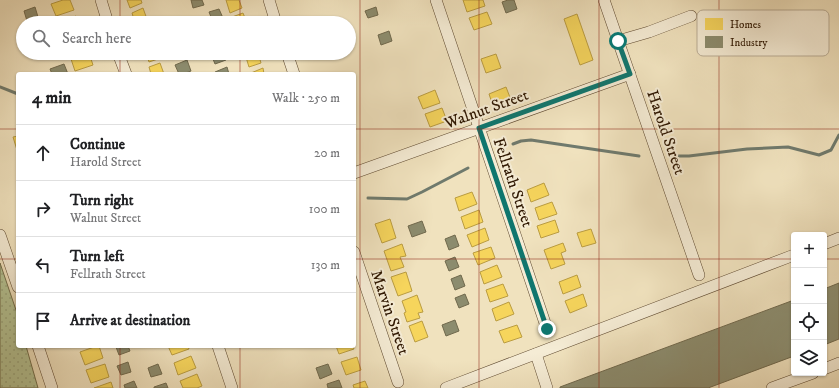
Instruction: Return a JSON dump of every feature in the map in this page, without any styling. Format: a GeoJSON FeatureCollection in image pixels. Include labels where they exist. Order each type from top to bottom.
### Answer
{"type":"FeatureCollection","features":[{"type":"Feature","properties":{"kind":"street"},"geometry":{"type":"LineString","coordinates":[[100,0],[106,16]]}},
{"type":"Feature","properties":{"kind":"street"},"geometry":{"type":"LineString","coordinates":[[269,0],[274,16]]}},
{"type":"Feature","properties":{"kind":"street","name":"Fellrath Street"},"geometry":{"type":"LineString","coordinates":[[436,0],[547,329]]}},
{"type":"Feature","properties":{"kind":"street","name":"Harold Street"},"geometry":{"type":"LineString","coordinates":[[604,0],[699,275]]}},
{"type":"Feature","properties":{"kind":"street"},"geometry":{"type":"LineString","coordinates":[[618,41],[649,32],[691,16]]}},
{"type":"Feature","properties":{"kind":"street"},"geometry":{"type":"LineString","coordinates":[[121,60],[125,72]]}},
{"type":"Feature","properties":{"kind":"street"},"geometry":{"type":"LineString","coordinates":[[289,60],[293,72]]}},
{"type":"Feature","properties":{"kind":"street","name":"Walnut Street"},"geometry":{"type":"LineString","coordinates":[[356,172],[630,74]]}},
{"type":"Feature","properties":{"kind":"street"},"geometry":{"type":"LineString","coordinates":[[0,235],[16,281]]}},
{"type":"Feature","properties":{"kind":"street"},"geometry":{"type":"LineString","coordinates":[[827,243],[839,238]]}},
{"type":"Feature","properties":{"kind":"street"},"geometry":{"type":"LineString","coordinates":[[446,388],[791,256]]}},
{"type":"Feature","properties":{"kind":"street","name":"Marvin Street"},"geometry":{"type":"LineString","coordinates":[[356,258],[398,382]]}},
{"type":"Feature","properties":{"kind":"street"},"geometry":{"type":"LineString","coordinates":[[39,348],[52,388]]}},
{"type":"Feature","properties":{"kind":"street"},"geometry":{"type":"LineString","coordinates":[[219,348],[232,388]]}},
{"type":"Feature","properties":{"kind":"street"},"geometry":{"type":"LineString","coordinates":[[536,354],[547,388]]}},
{"type":"Feature","properties":{"kind":"street"},"geometry":{"type":"LineString","coordinates":[[827,368],[839,363]]}},
{"type":"Feature","properties":{"kind":"street"},"geometry":{"type":"LineString","coordinates":[[772,388],[805,376]]}},
{"type":"Feature","properties":{"kind":"green space"},"geometry":{"type":"Polygon","coordinates":[[[0,263],[16,310],[16,348],[27,348],[38,388],[0,388],[0,263]]]}},
{"type":"Feature","properties":{"kind":"building: Homes"},"geometry":{"type":"Polygon","coordinates":[[[63,0],[70,0],[74,10],[56,16],[51,4],[63,0]]]}},
{"type":"Feature","properties":{"kind":"building: Homes"},"geometry":{"type":"Polygon","coordinates":[[[127,0],[141,0],[142,3],[130,8],[127,0]]]}},
{"type":"Feature","properties":{"kind":"building: Homes"},"geometry":{"type":"Polygon","coordinates":[[[226,0],[239,0],[242,8],[230,13],[226,0]]]}},
{"type":"Feature","properties":{"kind":"building: Homes"},"geometry":{"type":"Polygon","coordinates":[[[463,0],[483,0],[485,6],[467,12],[463,0]]]}},
{"type":"Feature","properties":{"kind":"building: Homes"},"geometry":{"type":"Polygon","coordinates":[[[143,8],[146,16],[133,16],[132,13],[143,8]]]}},
{"type":"Feature","properties":{"kind":"building: Homes"},"geometry":{"type":"Polygon","coordinates":[[[487,12],[492,24],[474,30],[469,18],[487,12]]]}},
{"type":"Feature","properties":{"kind":"building: Homes"},"geometry":{"type":"Polygon","coordinates":[[[243,13],[244,16],[235,16],[243,13]]]}},
{"type":"Feature","properties":{"kind":"building: Homes"},"geometry":{"type":"Polygon","coordinates":[[[577,14],[593,60],[580,65],[564,19],[577,14]]]}},
{"type":"Feature","properties":{"kind":"building: Homes"},"geometry":{"type":"Polygon","coordinates":[[[496,54],[501,68],[486,73],[481,59],[496,54]]]}},
{"type":"Feature","properties":{"kind":"building: Homes"},"geometry":{"type":"Polygon","coordinates":[[[71,60],[91,60],[93,65],[75,71],[71,60]]]}},
{"type":"Feature","properties":{"kind":"building: Homes"},"geometry":{"type":"Polygon","coordinates":[[[247,60],[260,60],[261,63],[249,67],[247,60]]]}},
{"type":"Feature","properties":{"kind":"building: Homes"},"geometry":{"type":"Polygon","coordinates":[[[160,63],[163,72],[150,72],[149,67],[160,63]]]}},
{"type":"Feature","properties":{"kind":"building: Homes"},"geometry":{"type":"Polygon","coordinates":[[[263,68],[264,72],[253,72],[263,68]]]}},
{"type":"Feature","properties":{"kind":"building: Homes"},"geometry":{"type":"Polygon","coordinates":[[[506,87],[511,100],[493,106],[489,94],[506,87]]]}},
{"type":"Feature","properties":{"kind":"building: Homes"},"geometry":{"type":"Polygon","coordinates":[[[435,90],[440,103],[423,109],[418,97],[435,90]]]}},
{"type":"Feature","properties":{"kind":"building: Homes"},"geometry":{"type":"Polygon","coordinates":[[[442,108],[447,121],[430,127],[425,114],[442,108]]]}},
{"type":"Feature","properties":{"kind":"building: Homes"},"geometry":{"type":"Polygon","coordinates":[[[16,136],[16,147],[13,137],[16,136]]]}},
{"type":"Feature","properties":{"kind":"building: Homes"},"geometry":{"type":"Polygon","coordinates":[[[544,183],[549,195],[531,202],[527,190],[544,183]]]}},
{"type":"Feature","properties":{"kind":"building: Homes"},"geometry":{"type":"Polygon","coordinates":[[[472,192],[477,204],[459,211],[455,198],[472,192]]]}},
{"type":"Feature","properties":{"kind":"building: Homes"},"geometry":{"type":"Polygon","coordinates":[[[552,202],[557,214],[539,220],[535,208],[552,202]]]}},
{"type":"Feature","properties":{"kind":"building: Homes"},"geometry":{"type":"Polygon","coordinates":[[[479,210],[483,222],[465,229],[461,217],[479,210]]]}},
{"type":"Feature","properties":{"kind":"building: Homes"},"geometry":{"type":"Polygon","coordinates":[[[390,219],[396,238],[382,243],[375,224],[390,219]]]}},
{"type":"Feature","properties":{"kind":"building: Homes"},"geometry":{"type":"Polygon","coordinates":[[[555,220],[559,232],[541,238],[537,226],[555,220]]]}},
{"type":"Feature","properties":{"kind":"building: Homes"},"geometry":{"type":"Polygon","coordinates":[[[485,228],[489,240],[472,247],[467,235],[485,228]]]}},
{"type":"Feature","properties":{"kind":"building: Homes"},"geometry":{"type":"Polygon","coordinates":[[[591,229],[596,243],[582,247],[577,233],[591,229]]]}},
{"type":"Feature","properties":{"kind":"building: Homes"},"geometry":{"type":"Polygon","coordinates":[[[563,243],[566,251],[561,253],[565,264],[551,269],[544,250],[563,243]]]}},
{"type":"Feature","properties":{"kind":"building: Homes"},"geometry":{"type":"Polygon","coordinates":[[[402,244],[406,256],[400,257],[404,267],[391,271],[384,251],[402,244]]]}},
{"type":"Feature","properties":{"kind":"building: Homes"},"geometry":{"type":"Polygon","coordinates":[[[491,247],[495,258],[478,265],[473,253],[491,247]]]}},
{"type":"Feature","properties":{"kind":"building: Homes"},"geometry":{"type":"Polygon","coordinates":[[[497,265],[502,277],[484,284],[480,272],[497,265]]]}},
{"type":"Feature","properties":{"kind":"building: Homes"},"geometry":{"type":"Polygon","coordinates":[[[406,272],[412,291],[398,296],[391,277],[406,272]]]}},
{"type":"Feature","properties":{"kind":"building: Homes"},"geometry":{"type":"Polygon","coordinates":[[[577,275],[581,287],[563,294],[559,282],[577,275]]]}},
{"type":"Feature","properties":{"kind":"building: Homes"},"geometry":{"type":"Polygon","coordinates":[[[503,284],[508,296],[490,302],[486,290],[503,284]]]}},
{"type":"Feature","properties":{"kind":"building: Homes"},"geometry":{"type":"Polygon","coordinates":[[[583,294],[587,306],[570,313],[565,301],[583,294]]]}},
{"type":"Feature","properties":{"kind":"building: Homes"},"geometry":{"type":"Polygon","coordinates":[[[417,295],[423,312],[418,313],[420,318],[407,322],[404,313],[406,312],[402,301],[417,295]]]}},
{"type":"Feature","properties":{"kind":"building: Homes"},"geometry":{"type":"Polygon","coordinates":[[[509,302],[514,314],[496,321],[492,309],[509,302]]]}},
{"type":"Feature","properties":{"kind":"building: Homes"},"geometry":{"type":"Polygon","coordinates":[[[422,321],[428,337],[415,342],[409,326],[422,321]]]}},
{"type":"Feature","properties":{"kind":"building: Homes"},"geometry":{"type":"Polygon","coordinates":[[[517,325],[522,337],[504,343],[499,331],[517,325]]]}},
{"type":"Feature","properties":{"kind":"building: Homes"},"geometry":{"type":"Polygon","coordinates":[[[91,348],[100,348],[103,358],[85,365],[80,352],[91,348]]]}},
{"type":"Feature","properties":{"kind":"building: Homes"},"geometry":{"type":"Polygon","coordinates":[[[169,348],[189,348],[189,349],[172,355],[169,348]]]}},
{"type":"Feature","properties":{"kind":"building: Homes"},"geometry":{"type":"Polygon","coordinates":[[[337,348],[354,348],[354,349],[339,354],[337,348]]]}},
{"type":"Feature","properties":{"kind":"building: Homes"},"geometry":{"type":"Polygon","coordinates":[[[191,356],[196,368],[178,375],[174,363],[191,356]]]}},
{"type":"Feature","properties":{"kind":"building: Homes"},"geometry":{"type":"Polygon","coordinates":[[[357,357],[361,370],[346,375],[341,362],[357,357]]]}},
{"type":"Feature","properties":{"kind":"building: Homes"},"geometry":{"type":"Polygon","coordinates":[[[105,364],[109,377],[91,383],[86,370],[105,364]]]}},
{"type":"Feature","properties":{"kind":"building: Homes"},"geometry":{"type":"Polygon","coordinates":[[[197,374],[202,386],[197,388],[183,388],[180,381],[197,374]]]}},
{"type":"Feature","properties":{"kind":"building: Homes"},"geometry":{"type":"Polygon","coordinates":[[[365,381],[368,388],[354,388],[353,385],[365,381]]]}},
{"type":"Feature","properties":{"kind":"building: Homes"},"geometry":{"type":"Polygon","coordinates":[[[111,382],[113,388],[94,388],[111,382]]]}},
{"type":"Feature","properties":{"kind":"building: Industry"},"geometry":{"type":"Polygon","coordinates":[[[191,0],[202,0],[204,5],[193,8],[191,0]]]}},
{"type":"Feature","properties":{"kind":"building: Industry"},"geometry":{"type":"Polygon","coordinates":[[[514,0],[517,9],[506,13],[502,2],[514,0]]]}},
{"type":"Feature","properties":{"kind":"building: Industry"},"geometry":{"type":"Polygon","coordinates":[[[35,7],[38,16],[26,16],[24,11],[35,7]]]}},
{"type":"Feature","properties":{"kind":"building: Industry"},"geometry":{"type":"Polygon","coordinates":[[[376,7],[378,15],[368,18],[365,11],[376,7]]]}},
{"type":"Feature","properties":{"kind":"building: Industry"},"geometry":{"type":"Polygon","coordinates":[[[219,9],[222,16],[211,16],[209,12],[219,9]]]}},
{"type":"Feature","properties":{"kind":"building: Industry"},"geometry":{"type":"Polygon","coordinates":[[[389,31],[392,41],[381,45],[378,35],[389,31]]]}},
{"type":"Feature","properties":{"kind":"building: Industry"},"geometry":{"type":"Polygon","coordinates":[[[187,60],[191,71],[178,72],[175,65],[187,60]]]}},
{"type":"Feature","properties":{"kind":"building: Industry"},"geometry":{"type":"Polygon","coordinates":[[[213,60],[226,60],[215,64],[213,60]]]}},
{"type":"Feature","properties":{"kind":"building: Industry"},"geometry":{"type":"Polygon","coordinates":[[[64,64],[67,72],[51,72],[50,69],[64,64]]]}},
{"type":"Feature","properties":{"kind":"building: Industry"},"geometry":{"type":"Polygon","coordinates":[[[227,67],[228,72],[215,72],[227,67]]]}},
{"type":"Feature","properties":{"kind":"building: Industry"},"geometry":{"type":"Polygon","coordinates":[[[422,221],[426,232],[412,237],[408,226],[422,221]]]}},
{"type":"Feature","properties":{"kind":"building: Industry"},"geometry":{"type":"Polygon","coordinates":[[[455,235],[459,246],[449,250],[445,239],[455,235]]]}},
{"type":"Feature","properties":{"kind":"building: Industry"},"geometry":{"type":"Polygon","coordinates":[[[455,257],[459,267],[449,271],[445,261],[455,257]]]}},
{"type":"Feature","properties":{"kind":"building: Industry"},"geometry":{"type":"Polygon","coordinates":[[[461,275],[465,286],[455,290],[451,279],[461,275]]]}},
{"type":"Feature","properties":{"kind":"building: Industry"},"geometry":{"type":"Polygon","coordinates":[[[839,283],[839,339],[827,344],[827,304],[827,288],[839,283]]]}},
{"type":"Feature","properties":{"kind":"building: Industry"},"geometry":{"type":"Polygon","coordinates":[[[465,294],[469,304],[459,308],[455,298],[465,294]]]}},
{"type":"Feature","properties":{"kind":"building: Industry"},"geometry":{"type":"Polygon","coordinates":[[[791,301],[791,357],[708,388],[560,387],[791,301]]]}},
{"type":"Feature","properties":{"kind":"building: Industry"},"geometry":{"type":"Polygon","coordinates":[[[455,320],[459,331],[446,336],[442,325],[455,320]]]}},
{"type":"Feature","properties":{"kind":"building: Industry"},"geometry":{"type":"Polygon","coordinates":[[[116,348],[129,348],[130,351],[119,355],[116,348]]]}},
{"type":"Feature","properties":{"kind":"building: Industry"},"geometry":{"type":"Polygon","coordinates":[[[128,362],[131,372],[121,375],[117,366],[128,362]]]}},
{"type":"Feature","properties":{"kind":"building: Industry"},"geometry":{"type":"Polygon","coordinates":[[[158,364],[162,374],[151,377],[148,368],[158,364]]]}},
{"type":"Feature","properties":{"kind":"building: Industry"},"geometry":{"type":"Polygon","coordinates":[[[328,364],[332,374],[320,379],[316,368],[328,364]]]}},
{"type":"Feature","properties":{"kind":"building: Industry"},"geometry":{"type":"Polygon","coordinates":[[[339,380],[342,388],[328,388],[327,384],[339,380]]]}},
{"type":"Feature","properties":{"kind":"building: Industry"},"geometry":{"type":"Polygon","coordinates":[[[134,381],[137,388],[125,388],[124,385],[134,381]]]}},
{"type":"Feature","properties":{"kind":"building: Industry"},"geometry":{"type":"Polygon","coordinates":[[[166,383],[168,388],[154,388],[154,387],[166,383]]]}},
{"type":"Feature","properties":{"kind":"waterway"},"geometry":{"type":"LineString","coordinates":[[0,87],[16,93]]}},
{"type":"Feature","properties":{"kind":"waterway"},"geometry":{"type":"LineString","coordinates":[[673,156],[689,156],[747,149],[788,147],[819,155],[831,150],[839,135]]}},
{"type":"Feature","properties":{"kind":"waterway"},"geometry":{"type":"LineString","coordinates":[[513,144],[531,140],[639,156]]}},
{"type":"Feature","properties":{"kind":"waterway"},"geometry":{"type":"LineString","coordinates":[[368,198],[407,199],[468,168]]}},
{"type":"Feature","properties":{"kind":"route"},"geometry":{"type":"LineString","coordinates":[[547,329],[479,128],[630,74],[618,41]]}}]}
